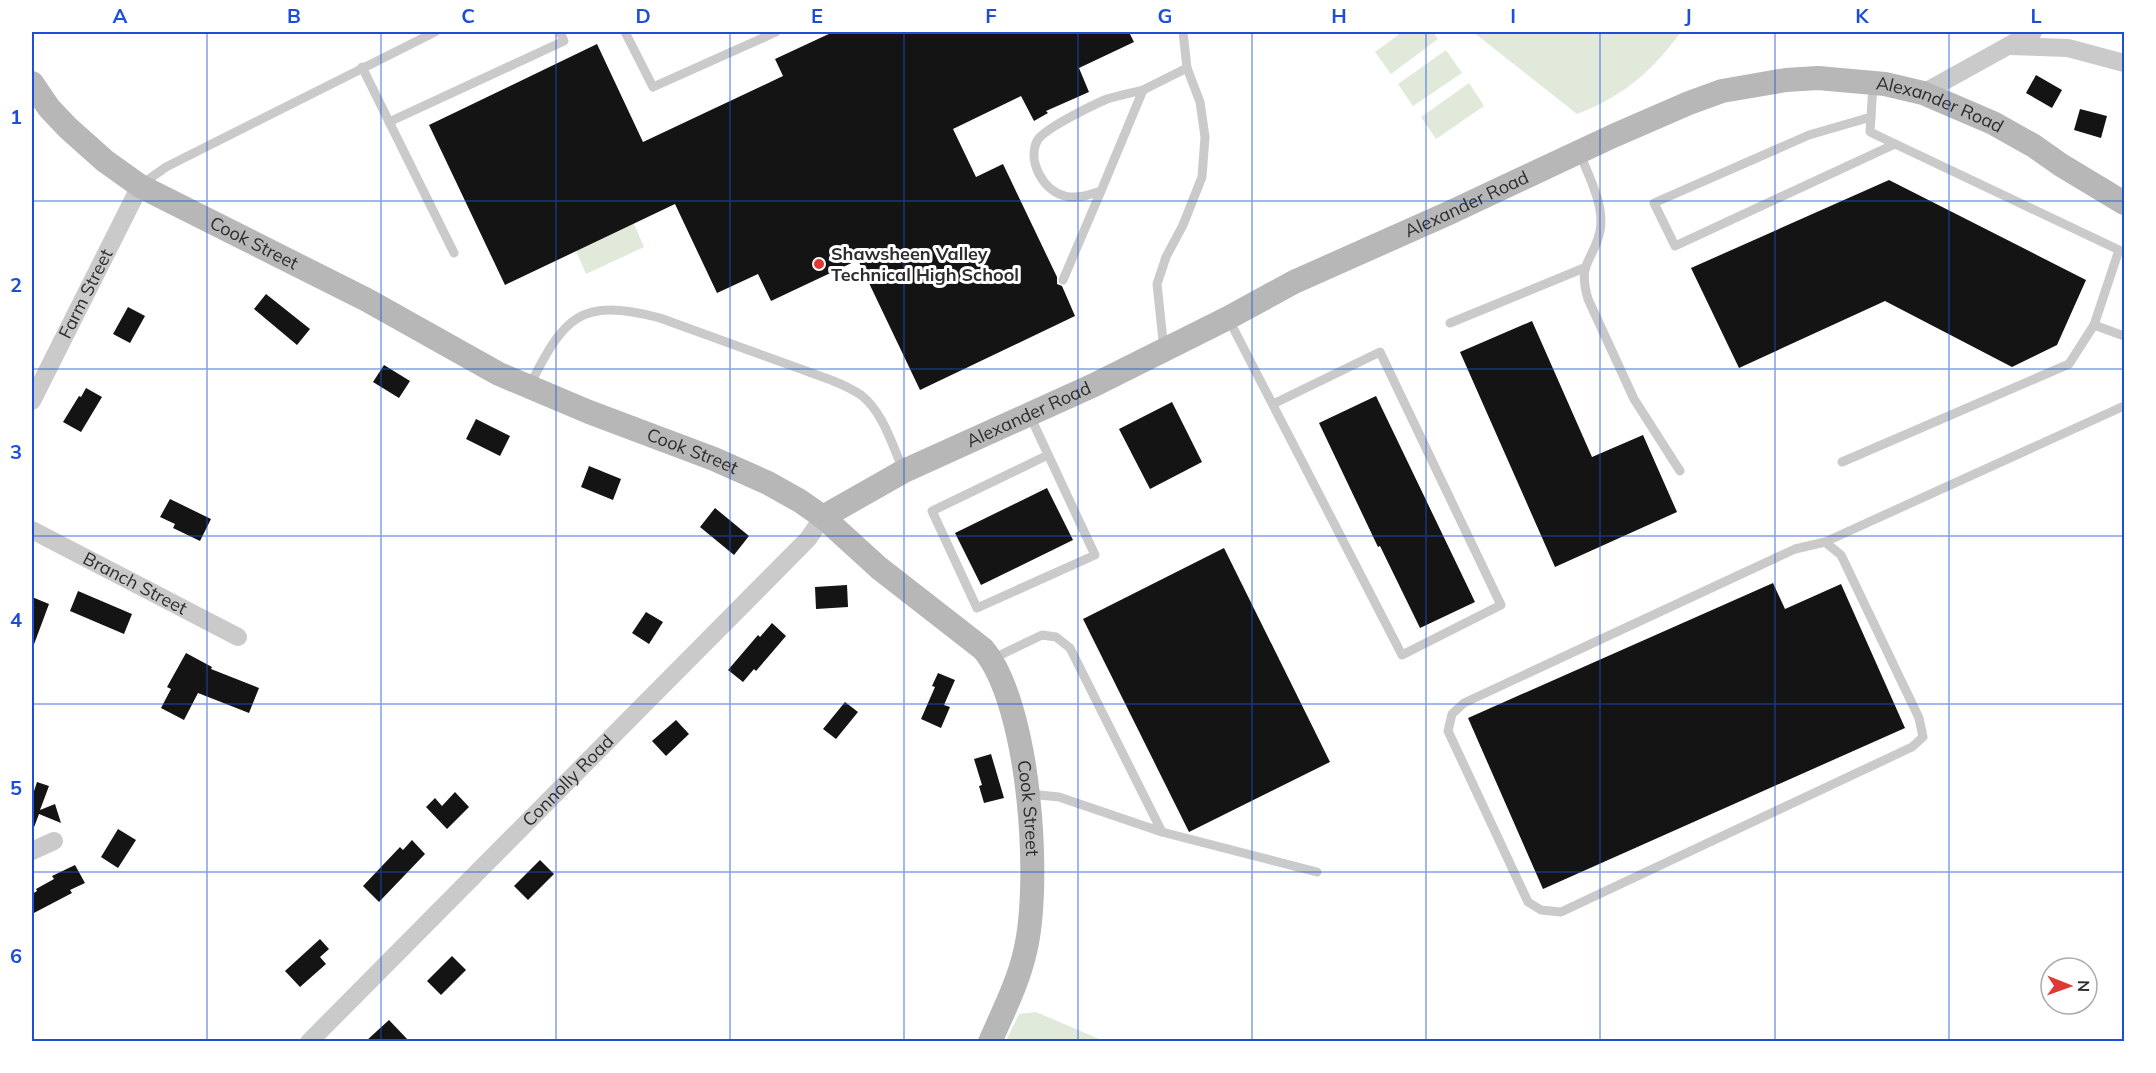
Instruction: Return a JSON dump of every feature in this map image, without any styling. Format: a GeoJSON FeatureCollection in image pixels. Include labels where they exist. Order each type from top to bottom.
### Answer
{"type":"FeatureCollection","features":[{"type":"Feature","properties":{"kind":"street"},"geometry":{"type":"LineString","coordinates":[[1923,93],[2033,32]]}},
{"type":"Feature","properties":{"kind":"street"},"geometry":{"type":"LineString","coordinates":[[2007,46],[2068,48],[2124,63]]}},
{"type":"Feature","properties":{"kind":"street","name":"Alexander Road"},"geometry":{"type":"LineString","coordinates":[[823,517],[904,471],[1094,385],[1294,282],[1380,245],[1579,152],[1689,103],[1722,91],[1786,80],[1818,78],[1873,83],[1923,93],[1993,123],[2124,203]]}},
{"type":"Feature","properties":{"kind":"street","name":"Cook Street"},"geometry":{"type":"LineString","coordinates":[[32,83],[49,108],[68,128],[105,161],[140,186],[367,300],[452,349],[529,388],[714,459],[768,483],[823,517],[879,568],[983,649],[992,659],[1011,706],[1028,794],[1032,871],[1030,927],[1017,980],[990,1041]]}},
{"type":"Feature","properties":{"kind":"street","name":"Farm Street"},"geometry":{"type":"LineString","coordinates":[[32,401],[140,186]]}},
{"type":"Feature","properties":{"kind":"street","name":"Connolly Road"},"geometry":{"type":"LineString","coordinates":[[309,1041],[808,539],[823,517]]}},
{"type":"Feature","properties":{"kind":"street","name":"Branch Street"},"geometry":{"type":"LineString","coordinates":[[32,530],[238,637]]}},
{"type":"Feature","properties":{"kind":"street"},"geometry":{"type":"LineString","coordinates":[[32,851],[54,841]]}},
{"type":"Feature","properties":{"kind":"lane"},"geometry":{"type":"LineString","coordinates":[[140,186],[166,167],[435,32]]}},
{"type":"Feature","properties":{"kind":"lane"},"geometry":{"type":"LineString","coordinates":[[389,122],[564,41],[560,32]]}},
{"type":"Feature","properties":{"kind":"lane"},"geometry":{"type":"LineString","coordinates":[[625,32],[653,87],[776,32]]}},
{"type":"Feature","properties":{"kind":"lane"},"geometry":{"type":"LineString","coordinates":[[1164,350],[1157,284],[1202,177],[1205,137],[1200,102],[1187,68],[1183,32]]}},
{"type":"Feature","properties":{"kind":"lane"},"geometry":{"type":"LineString","coordinates":[[362,67],[454,253]]}},
{"type":"Feature","properties":{"kind":"lane"},"geometry":{"type":"LineString","coordinates":[[1101,191],[1083,197],[1066,196],[1053,191],[1042,179],[1035,164],[1037,141],[1046,130],[1107,99],[1143,90],[1187,68]]}},
{"type":"Feature","properties":{"kind":"lane"},"geometry":{"type":"LineString","coordinates":[[1842,462],[2069,364],[2094,325],[2119,250],[1870,132],[1873,83]]}},
{"type":"Feature","properties":{"kind":"lane"},"geometry":{"type":"LineString","coordinates":[[1063,280],[1143,90]]}},
{"type":"Feature","properties":{"kind":"lane"},"geometry":{"type":"LineString","coordinates":[[1871,117],[1809,135],[1654,203],[1675,246],[1895,144]]}},
{"type":"Feature","properties":{"kind":"lane"},"geometry":{"type":"LineString","coordinates":[[1579,152],[1594,188],[1600,213],[1600,230],[1584,268],[1584,283],[1588,299],[1634,399],[1680,471]]}},
{"type":"Feature","properties":{"kind":"lane"},"geometry":{"type":"LineString","coordinates":[[1450,323],[1584,268]]}},
{"type":"Feature","properties":{"kind":"lane"},"geometry":{"type":"LineString","coordinates":[[529,388],[549,346],[563,328],[579,317],[594,311],[614,309],[634,311],[660,318],[831,380],[861,395],[872,406],[884,427],[904,471]]}},
{"type":"Feature","properties":{"kind":"lane"},"geometry":{"type":"LineString","coordinates":[[1228,318],[1402,655],[1501,605],[1380,352],[1273,404]]}},
{"type":"Feature","properties":{"kind":"lane"},"geometry":{"type":"LineString","coordinates":[[2094,325],[2124,336]]}},
{"type":"Feature","properties":{"kind":"lane"},"geometry":{"type":"LineString","coordinates":[[1826,542],[1841,555],[1919,718],[1923,737],[1912,747],[1561,912],[1541,910],[1528,902],[1448,731],[1452,714],[1464,703],[1524,673],[1794,549],[1826,542],[2124,406]]}},
{"type":"Feature","properties":{"kind":"lane"},"geometry":{"type":"LineString","coordinates":[[1029,414],[1095,555],[977,608],[932,511],[1048,455]]}},
{"type":"Feature","properties":{"kind":"lane"},"geometry":{"type":"LineString","coordinates":[[992,659],[1042,635],[1056,637],[1070,648],[1162,832]]}},
{"type":"Feature","properties":{"kind":"lane"},"geometry":{"type":"LineString","coordinates":[[1028,794],[1059,797],[1162,832],[1317,872]]}},
{"type":"Feature","properties":{"kind":"green space"},"geometry":{"type":"Polygon","coordinates":[[[1402,32],[1433,32],[1438,39],[1391,74],[1375,52],[1402,32]]]}},
{"type":"Feature","properties":{"kind":"green space"},"geometry":{"type":"Polygon","coordinates":[[[1473,32],[1681,32],[1659,59],[1636,81],[1609,99],[1577,114],[1473,32]]]}},
{"type":"Feature","properties":{"kind":"green space"},"geometry":{"type":"Polygon","coordinates":[[[1446,50],[1462,73],[1413,106],[1398,84],[1446,50]]]}},
{"type":"Feature","properties":{"kind":"green space"},"geometry":{"type":"Polygon","coordinates":[[[1469,83],[1484,106],[1436,139],[1421,117],[1469,83]]]}},
{"type":"Feature","properties":{"kind":"green space"},"geometry":{"type":"Polygon","coordinates":[[[631,217],[644,247],[586,274],[574,246],[631,217]]]}},
{"type":"Feature","properties":{"kind":"green space"},"geometry":{"type":"Polygon","coordinates":[[[1036,1012],[1104,1041],[1006,1041],[1019,1014],[1036,1012]]]}},
{"type":"Feature","properties":{"kind":"building"},"geometry":{"type":"Polygon","coordinates":[[[833,32],[1129,32],[1134,42],[1079,68],[1089,92],[1046,111],[1048,113],[1034,121],[1021,96],[953,129],[976,177],[1003,164],[1057,277],[1057,284],[1062,286],[1075,316],[920,390],[858,260],[771,301],[758,274],[717,293],[675,204],[505,285],[429,125],[597,44],[643,142],[783,76],[775,59],[833,32]]]}},
{"type":"Feature","properties":{"kind":"building"},"geometry":{"type":"Polygon","coordinates":[[[2036,75],[2062,90],[2052,108],[2026,93],[2036,75]]]}},
{"type":"Feature","properties":{"kind":"building"},"geometry":{"type":"Polygon","coordinates":[[[2080,109],[2107,116],[2101,138],[2074,130],[2080,109]]]}},
{"type":"Feature","properties":{"kind":"building"},"geometry":{"type":"Polygon","coordinates":[[[1889,180],[2086,280],[2057,345],[2012,367],[1885,301],[1739,368],[1691,268],[1889,180]]]}},
{"type":"Feature","properties":{"kind":"building"},"geometry":{"type":"Polygon","coordinates":[[[266,294],[310,329],[297,345],[254,309],[266,294]]]}},
{"type":"Feature","properties":{"kind":"building"},"geometry":{"type":"Polygon","coordinates":[[[128,307],[145,316],[130,343],[113,334],[128,307]]]}},
{"type":"Feature","properties":{"kind":"building"},"geometry":{"type":"Polygon","coordinates":[[[1532,321],[1592,457],[1643,435],[1677,512],[1555,567],[1460,352],[1532,321]]]}},
{"type":"Feature","properties":{"kind":"building"},"geometry":{"type":"Polygon","coordinates":[[[384,365],[410,381],[399,398],[373,382],[384,365]]]}},
{"type":"Feature","properties":{"kind":"building"},"geometry":{"type":"Polygon","coordinates":[[[86,388],[102,397],[81,432],[63,422],[86,388]]]}},
{"type":"Feature","properties":{"kind":"building"},"geometry":{"type":"Polygon","coordinates":[[[1376,396],[1475,602],[1420,628],[1380,546],[1378,547],[1319,423],[1376,396]]]}},
{"type":"Feature","properties":{"kind":"building"},"geometry":{"type":"Polygon","coordinates":[[[1172,402],[1202,462],[1150,489],[1119,429],[1172,402]]]}},
{"type":"Feature","properties":{"kind":"building"},"geometry":{"type":"Polygon","coordinates":[[[476,419],[510,436],[500,456],[466,439],[476,419]]]}},
{"type":"Feature","properties":{"kind":"building"},"geometry":{"type":"Polygon","coordinates":[[[589,466],[621,479],[613,500],[581,487],[589,466]]]}},
{"type":"Feature","properties":{"kind":"building"},"geometry":{"type":"Polygon","coordinates":[[[1047,488],[1073,540],[981,585],[955,533],[1047,488]]]}},
{"type":"Feature","properties":{"kind":"building"},"geometry":{"type":"Polygon","coordinates":[[[170,499],[211,519],[200,541],[173,528],[175,524],[160,517],[170,499]]]}},
{"type":"Feature","properties":{"kind":"building"},"geometry":{"type":"Polygon","coordinates":[[[715,508],[749,536],[734,555],[700,527],[715,508]]]}},
{"type":"Feature","properties":{"kind":"building"},"geometry":{"type":"Polygon","coordinates":[[[1224,548],[1330,762],[1189,832],[1083,619],[1224,548]]]}},
{"type":"Feature","properties":{"kind":"building"},"geometry":{"type":"Polygon","coordinates":[[[1773,583],[1785,609],[1841,584],[1905,728],[1543,889],[1468,718],[1773,583]]]}},
{"type":"Feature","properties":{"kind":"building"},"geometry":{"type":"Polygon","coordinates":[[[847,585],[848,607],[816,609],[815,587],[847,585]]]}},
{"type":"Feature","properties":{"kind":"building"},"geometry":{"type":"Polygon","coordinates":[[[78,591],[132,614],[124,634],[70,611],[78,591]]]}},
{"type":"Feature","properties":{"kind":"building"},"geometry":{"type":"Polygon","coordinates":[[[32,597],[49,604],[33,647],[32,647],[32,597]]]}},
{"type":"Feature","properties":{"kind":"building"},"geometry":{"type":"Polygon","coordinates":[[[646,612],[663,622],[649,644],[632,633],[646,612]]]}},
{"type":"Feature","properties":{"kind":"building"},"geometry":{"type":"Polygon","coordinates":[[[772,623],[786,636],[756,671],[754,669],[743,682],[728,670],[758,635],[760,637],[772,623]]]}},
{"type":"Feature","properties":{"kind":"building"},"geometry":{"type":"Polygon","coordinates":[[[186,653],[212,667],[211,669],[259,688],[249,713],[198,693],[184,720],[161,708],[171,689],[167,687],[186,653]]]}},
{"type":"Feature","properties":{"kind":"building"},"geometry":{"type":"Polygon","coordinates":[[[938,673],[955,680],[944,705],[950,707],[941,728],[921,719],[935,687],[932,686],[938,673]]]}},
{"type":"Feature","properties":{"kind":"building"},"geometry":{"type":"Polygon","coordinates":[[[845,702],[858,712],[836,739],[823,729],[845,702]]]}},
{"type":"Feature","properties":{"kind":"building"},"geometry":{"type":"Polygon","coordinates":[[[676,720],[689,734],[666,756],[652,741],[676,720]]]}},
{"type":"Feature","properties":{"kind":"building"},"geometry":{"type":"Polygon","coordinates":[[[991,754],[1004,798],[984,803],[979,786],[982,785],[974,759],[991,754]]]}},
{"type":"Feature","properties":{"kind":"building"},"geometry":{"type":"Polygon","coordinates":[[[37,782],[49,786],[40,810],[55,804],[61,823],[39,814],[33,830],[32,790],[34,791],[37,782]]]}},
{"type":"Feature","properties":{"kind":"building"},"geometry":{"type":"Polygon","coordinates":[[[455,792],[469,807],[447,829],[426,807],[435,798],[442,806],[455,792]]]}},
{"type":"Feature","properties":{"kind":"building"},"geometry":{"type":"Polygon","coordinates":[[[118,829],[136,840],[118,868],[101,857],[118,829]]]}},
{"type":"Feature","properties":{"kind":"building"},"geometry":{"type":"Polygon","coordinates":[[[412,840],[425,854],[379,902],[363,886],[400,847],[403,850],[412,840]]]}},
{"type":"Feature","properties":{"kind":"building"},"geometry":{"type":"Polygon","coordinates":[[[540,860],[554,874],[528,900],[514,886],[540,860]]]}},
{"type":"Feature","properties":{"kind":"building"},"geometry":{"type":"Polygon","coordinates":[[[75,865],[85,883],[70,890],[72,893],[32,914],[32,894],[37,891],[36,889],[54,879],[52,876],[75,865]]]}},
{"type":"Feature","properties":{"kind":"building"},"geometry":{"type":"Polygon","coordinates":[[[320,939],[329,949],[320,957],[326,964],[300,987],[285,971],[320,939]]]}},
{"type":"Feature","properties":{"kind":"building"},"geometry":{"type":"Polygon","coordinates":[[[452,956],[466,970],[441,995],[427,981],[452,956]]]}},
{"type":"Feature","properties":{"kind":"building"},"geometry":{"type":"Polygon","coordinates":[[[389,1020],[409,1041],[366,1041],[389,1020]]]}},
{"type":"Feature","properties":{"kind":"place","name":"Shawsheen Valley Technical High School"},"geometry":{"type":"Point","coordinates":[819,264]}}]}
